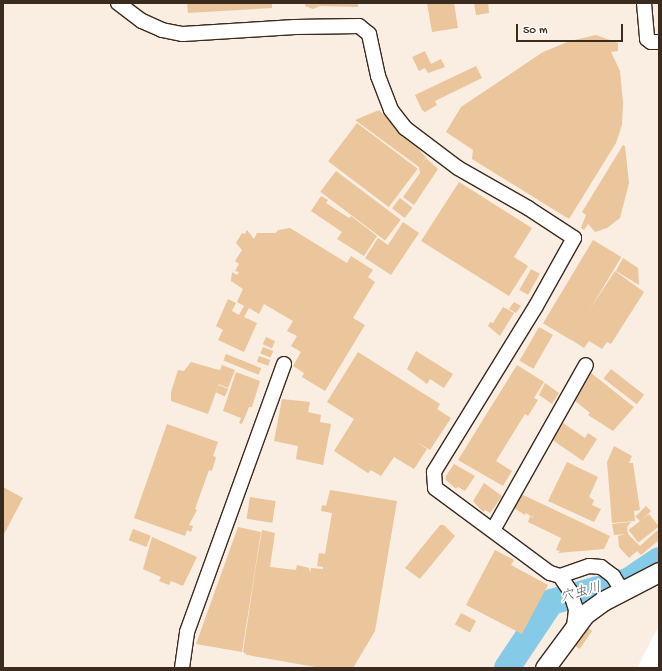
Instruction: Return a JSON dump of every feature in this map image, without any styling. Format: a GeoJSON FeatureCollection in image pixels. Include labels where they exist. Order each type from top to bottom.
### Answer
{"type":"FeatureCollection","features":[{"type":"Feature","properties":{"kind":"street"},"geometry":{"type":"LineString","coordinates":[[118,3],[142,20],[162,30],[183,34],[295,27],[359,26],[369,34],[378,76],[391,110],[405,128],[458,168],[528,208],[574,238],[536,306],[434,472],[435,488],[550,573],[560,576],[589,566],[601,567],[612,576],[623,592]]}},
{"type":"Feature","properties":{"kind":"street"},"geometry":{"type":"LineString","coordinates":[[644,3],[647,39],[659,42]]}},
{"type":"Feature","properties":{"kind":"street"},"geometry":{"type":"LineString","coordinates":[[182,668],[187,632],[284,364]]}},
{"type":"Feature","properties":{"kind":"street"},"geometry":{"type":"LineString","coordinates":[[493,530],[586,365]]}},
{"type":"Feature","properties":{"kind":"street"},"geometry":{"type":"LineString","coordinates":[[545,668],[585,614],[603,601],[623,592],[659,572]]}},
{"type":"Feature","properties":{"kind":"street"},"geometry":{"type":"LineString","coordinates":[[560,576],[570,591],[576,610],[574,627]]}},
{"type":"Feature","properties":{"kind":"shaded area"},"geometry":{"type":"Polygon","coordinates":[[[3,3],[659,3],[659,557],[650,564],[659,588],[659,625],[637,668],[3,668],[3,3]]]}},
{"type":"Feature","properties":{"kind":"building"},"geometry":{"type":"Polygon","coordinates":[[[187,3],[272,3],[272,8],[188,13],[187,3]]]}},
{"type":"Feature","properties":{"kind":"building"},"geometry":{"type":"Polygon","coordinates":[[[305,3],[358,3],[358,7],[320,6],[313,9],[305,6],[305,3]]]}},
{"type":"Feature","properties":{"kind":"building"},"geometry":{"type":"Polygon","coordinates":[[[427,3],[454,3],[458,28],[432,32],[427,3]]]}},
{"type":"Feature","properties":{"kind":"building"},"geometry":{"type":"Polygon","coordinates":[[[474,3],[488,3],[489,13],[476,15],[474,3]]]}},
{"type":"Feature","properties":{"kind":"building"},"geometry":{"type":"Polygon","coordinates":[[[596,35],[618,43],[618,51],[611,52],[620,71],[623,103],[622,125],[616,143],[569,219],[472,159],[473,150],[446,132],[461,107],[543,52],[570,41],[596,35]]]}},
{"type":"Feature","properties":{"kind":"building"},"geometry":{"type":"Polygon","coordinates":[[[425,51],[431,64],[441,59],[445,67],[428,73],[425,68],[419,71],[412,57],[425,51]]]}},
{"type":"Feature","properties":{"kind":"building"},"geometry":{"type":"Polygon","coordinates":[[[476,66],[482,78],[435,101],[437,105],[425,112],[422,110],[415,95],[476,66]]]}},
{"type":"Feature","properties":{"kind":"building"},"geometry":{"type":"Polygon","coordinates":[[[379,110],[426,157],[420,166],[426,158],[438,169],[414,205],[403,197],[420,173],[419,167],[355,120],[379,110]]]}},
{"type":"Feature","properties":{"kind":"building"},"geometry":{"type":"Polygon","coordinates":[[[357,123],[418,169],[389,207],[328,161],[357,123]]]}},
{"type":"Feature","properties":{"kind":"building"},"geometry":{"type":"Polygon","coordinates":[[[623,145],[625,146],[629,183],[620,218],[607,228],[595,232],[588,224],[584,230],[581,228],[586,215],[582,212],[623,145]]]}},
{"type":"Feature","properties":{"kind":"building"},"geometry":{"type":"Polygon","coordinates":[[[336,171],[401,220],[385,241],[320,192],[336,171]]]}},
{"type":"Feature","properties":{"kind":"building"},"geometry":{"type":"Polygon","coordinates":[[[459,182],[532,228],[514,257],[528,266],[509,296],[421,241],[459,182]]]}},
{"type":"Feature","properties":{"kind":"building"},"geometry":{"type":"Polygon","coordinates":[[[321,196],[328,200],[326,203],[349,218],[351,216],[377,236],[364,256],[337,239],[342,232],[311,211],[321,196]]]}},
{"type":"Feature","properties":{"kind":"building"},"geometry":{"type":"Polygon","coordinates":[[[400,198],[413,208],[405,218],[392,208],[400,198]]]}},
{"type":"Feature","properties":{"kind":"building"},"geometry":{"type":"Polygon","coordinates":[[[403,222],[419,233],[391,275],[365,258],[378,238],[388,245],[403,222]]]}},
{"type":"Feature","properties":{"kind":"building"},"geometry":{"type":"Polygon","coordinates":[[[290,228],[347,263],[351,256],[373,270],[368,277],[375,282],[353,318],[365,325],[325,391],[302,377],[304,373],[293,366],[301,352],[291,346],[297,336],[287,331],[293,321],[264,304],[259,314],[249,308],[244,317],[257,323],[244,352],[218,340],[223,330],[216,326],[228,299],[236,303],[232,311],[239,315],[244,306],[237,302],[243,289],[231,281],[232,272],[237,275],[239,272],[235,271],[239,264],[235,261],[242,250],[236,243],[242,233],[245,234],[247,230],[254,239],[257,233],[276,233],[278,230],[290,228]]]}},
{"type":"Feature","properties":{"kind":"building"},"geometry":{"type":"Polygon","coordinates":[[[593,240],[621,257],[571,340],[543,323],[593,240]]]}},
{"type":"Feature","properties":{"kind":"building"},"geometry":{"type":"Polygon","coordinates":[[[623,258],[638,268],[639,285],[616,271],[623,258]]]}},
{"type":"Feature","properties":{"kind":"building"},"geometry":{"type":"Polygon","coordinates":[[[531,269],[540,274],[528,295],[519,290],[531,269]]]}},
{"type":"Feature","properties":{"kind":"building"},"geometry":{"type":"Polygon","coordinates":[[[615,271],[644,292],[611,344],[607,342],[602,349],[589,341],[584,348],[570,339],[615,271]]]}},
{"type":"Feature","properties":{"kind":"building"},"geometry":{"type":"Polygon","coordinates":[[[514,302],[521,306],[516,313],[509,309],[514,302]]]}},
{"type":"Feature","properties":{"kind":"building"},"geometry":{"type":"Polygon","coordinates":[[[503,307],[514,313],[500,336],[488,326],[490,322],[493,323],[503,307]]]}},
{"type":"Feature","properties":{"kind":"building"},"geometry":{"type":"Polygon","coordinates":[[[539,327],[553,335],[533,369],[520,361],[539,327]]]}},
{"type":"Feature","properties":{"kind":"building"},"geometry":{"type":"Polygon","coordinates":[[[266,337],[275,341],[272,348],[263,344],[266,337]]]}},
{"type":"Feature","properties":{"kind":"building"},"geometry":{"type":"Polygon","coordinates":[[[263,347],[273,351],[271,358],[260,353],[263,347]]]}},
{"type":"Feature","properties":{"kind":"building"},"geometry":{"type":"Polygon","coordinates":[[[416,351],[453,374],[444,388],[430,379],[427,384],[407,369],[416,351]]]}},
{"type":"Feature","properties":{"kind":"building"},"geometry":{"type":"Polygon","coordinates":[[[358,352],[440,404],[437,409],[451,418],[430,450],[415,441],[427,449],[414,469],[394,457],[381,476],[371,470],[368,473],[334,451],[354,419],[327,402],[358,352]]]}},
{"type":"Feature","properties":{"kind":"building"},"geometry":{"type":"Polygon","coordinates":[[[226,354],[261,368],[259,375],[223,360],[226,354]]]}},
{"type":"Feature","properties":{"kind":"building"},"geometry":{"type":"Polygon","coordinates":[[[259,356],[270,360],[268,366],[257,362],[259,356]]]}},
{"type":"Feature","properties":{"kind":"building"},"geometry":{"type":"Polygon","coordinates":[[[191,362],[220,370],[222,365],[235,370],[228,388],[219,384],[208,414],[171,401],[171,392],[178,370],[184,371],[191,362]]]}},
{"type":"Feature","properties":{"kind":"building"},"geometry":{"type":"Polygon","coordinates":[[[517,365],[544,382],[534,398],[538,400],[528,416],[525,414],[496,461],[512,471],[503,486],[458,460],[517,365]]]}},
{"type":"Feature","properties":{"kind":"building"},"geometry":{"type":"Polygon","coordinates":[[[611,369],[644,395],[637,404],[604,378],[611,369]]]}},
{"type":"Feature","properties":{"kind":"building"},"geometry":{"type":"Polygon","coordinates":[[[236,372],[260,381],[252,407],[249,407],[242,424],[239,423],[241,418],[223,411],[236,372]]]}},
{"type":"Feature","properties":{"kind":"building"},"geometry":{"type":"Polygon","coordinates":[[[591,373],[634,407],[613,431],[588,415],[590,413],[574,400],[591,373]]]}},
{"type":"Feature","properties":{"kind":"building"},"geometry":{"type":"Polygon","coordinates":[[[545,383],[559,393],[552,404],[539,395],[545,383]]]}},
{"type":"Feature","properties":{"kind":"building"},"geometry":{"type":"Polygon","coordinates":[[[219,385],[228,389],[225,396],[216,392],[219,385]]]}},
{"type":"Feature","properties":{"kind":"building"},"geometry":{"type":"Polygon","coordinates":[[[282,399],[310,402],[308,412],[321,415],[320,422],[331,424],[323,465],[296,459],[298,446],[274,441],[282,399]]]}},
{"type":"Feature","properties":{"kind":"building"},"geometry":{"type":"Polygon","coordinates":[[[563,423],[585,438],[588,433],[597,439],[583,461],[551,439],[563,423]]]}},
{"type":"Feature","properties":{"kind":"building"},"geometry":{"type":"Polygon","coordinates":[[[167,424],[218,442],[213,456],[216,457],[212,471],[209,470],[195,509],[197,510],[189,525],[193,526],[191,532],[187,530],[185,536],[134,518],[167,424]]]}},
{"type":"Feature","properties":{"kind":"building"},"geometry":{"type":"Polygon","coordinates":[[[614,446],[632,456],[629,463],[633,463],[640,510],[634,511],[635,521],[612,523],[607,462],[614,446]]]}},
{"type":"Feature","properties":{"kind":"building"},"geometry":{"type":"Polygon","coordinates":[[[567,462],[598,477],[589,497],[594,500],[592,505],[601,509],[594,522],[548,501],[567,462]]]}},
{"type":"Feature","properties":{"kind":"building"},"geometry":{"type":"Polygon","coordinates":[[[454,464],[475,476],[465,491],[458,487],[456,489],[446,480],[446,476],[454,464]]]}},
{"type":"Feature","properties":{"kind":"building"},"geometry":{"type":"Polygon","coordinates":[[[484,483],[502,496],[490,513],[485,510],[483,512],[473,501],[484,483]]]}},
{"type":"Feature","properties":{"kind":"building"},"geometry":{"type":"Polygon","coordinates":[[[3,487],[23,498],[3,536],[3,487]]]}},
{"type":"Feature","properties":{"kind":"building"},"geometry":{"type":"Polygon","coordinates":[[[330,490],[397,501],[375,631],[353,668],[321,668],[247,655],[243,652],[262,530],[275,533],[270,567],[296,570],[297,565],[309,568],[310,573],[311,568],[323,569],[323,567],[317,566],[319,553],[325,554],[332,513],[321,511],[322,505],[326,506],[330,490]]]}},
{"type":"Feature","properties":{"kind":"building"},"geometry":{"type":"Polygon","coordinates":[[[521,494],[610,536],[604,549],[558,553],[560,551],[556,550],[561,538],[528,522],[530,516],[532,518],[535,512],[532,517],[526,513],[525,515],[514,508],[521,494]]]}},
{"type":"Feature","properties":{"kind":"building"},"geometry":{"type":"Polygon","coordinates":[[[250,497],[276,501],[272,523],[247,519],[250,497]]]}},
{"type":"Feature","properties":{"kind":"building"},"geometry":{"type":"Polygon","coordinates":[[[646,506],[651,511],[640,522],[635,517],[646,506]]]}},
{"type":"Feature","properties":{"kind":"building"},"geometry":{"type":"Polygon","coordinates":[[[649,514],[659,527],[638,543],[629,530],[649,514]]]}},
{"type":"Feature","properties":{"kind":"building"},"geometry":{"type":"Polygon","coordinates":[[[631,522],[627,527],[628,534],[640,546],[659,529],[659,540],[641,555],[637,551],[629,558],[619,547],[618,536],[626,534],[614,535],[612,524],[631,522]]]}},
{"type":"Feature","properties":{"kind":"building"},"geometry":{"type":"Polygon","coordinates":[[[440,525],[444,525],[455,536],[420,579],[405,568],[440,525]]]}},
{"type":"Feature","properties":{"kind":"building"},"geometry":{"type":"Polygon","coordinates":[[[238,527],[261,532],[242,652],[196,644],[238,527]]]}},
{"type":"Feature","properties":{"kind":"building"},"geometry":{"type":"Polygon","coordinates":[[[133,529],[151,536],[146,547],[129,540],[133,529]]]}},
{"type":"Feature","properties":{"kind":"building"},"geometry":{"type":"Polygon","coordinates":[[[152,537],[197,557],[183,586],[171,581],[169,585],[159,581],[161,577],[143,569],[152,537]]]}},
{"type":"Feature","properties":{"kind":"building"},"geometry":{"type":"Polygon","coordinates":[[[495,550],[514,560],[511,565],[548,585],[522,634],[466,605],[495,550]]]}},
{"type":"Feature","properties":{"kind":"building"},"geometry":{"type":"Polygon","coordinates":[[[461,613],[476,621],[470,632],[455,624],[461,613]]]}},
{"type":"Feature","properties":{"kind":"building"},"geometry":{"type":"Polygon","coordinates":[[[573,618],[592,631],[580,649],[561,636],[573,618]]]}},
{"type":"Feature","properties":{"kind":"waterway","name":"穴虫川"},"geometry":{"type":"LineString","coordinates":[[507,668],[551,602],[628,581],[659,560]]}}]}
